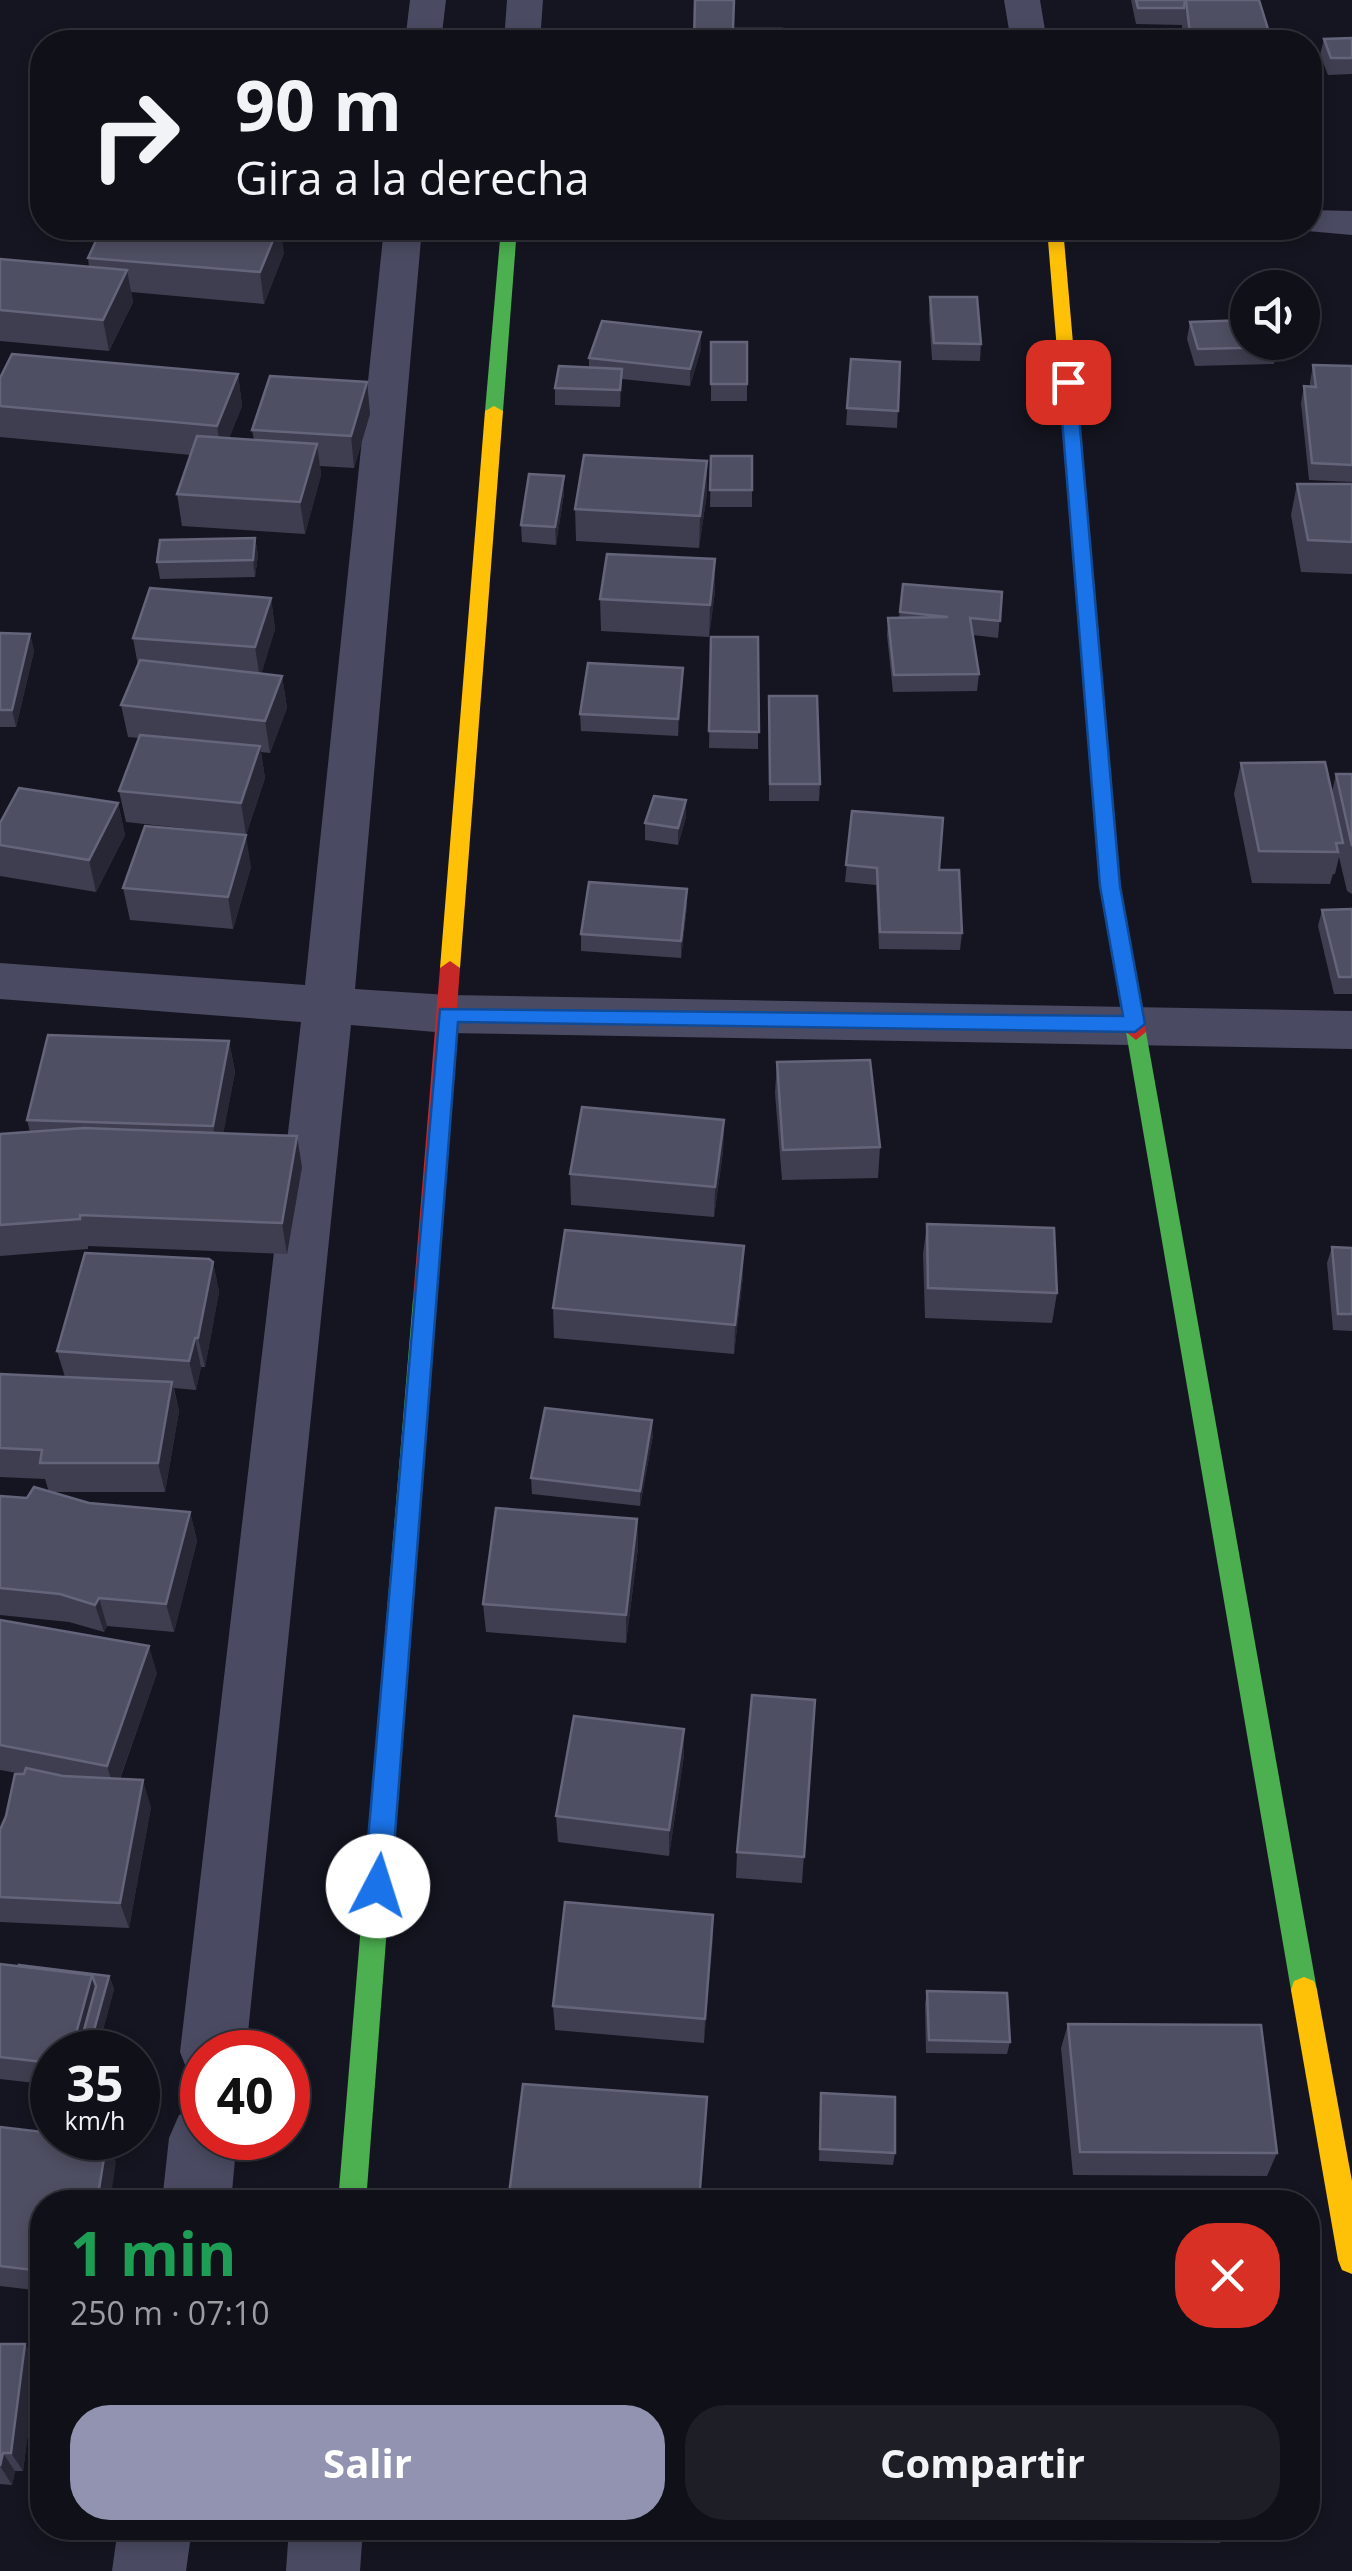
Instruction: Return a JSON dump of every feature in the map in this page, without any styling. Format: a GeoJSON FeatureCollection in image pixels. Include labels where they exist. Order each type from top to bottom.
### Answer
{"type":"FeatureCollection","features":[{"type":"Feature","properties":{"kind":"street"},"geometry":{"type":"LineString","coordinates":[[425,30],[428,0]]}},
{"type":"Feature","properties":{"kind":"street"},"geometry":{"type":"LineString","coordinates":[[523,30],[524,0]]}},
{"type":"Feature","properties":{"kind":"street"},"geometry":{"type":"LineString","coordinates":[[1022,0],[1026,30]]}},
{"type":"Feature","properties":{"kind":"street"},"geometry":{"type":"LineString","coordinates":[[1322,222],[1352,223]]}},
{"type":"Feature","properties":{"kind":"street"},"geometry":{"type":"LineString","coordinates":[[215,2030],[328,1004],[402,240]]}},
{"type":"Feature","properties":{"kind":"street"},"geometry":{"type":"LineString","coordinates":[[353,2190],[508,240]]}},
{"type":"Feature","properties":{"kind":"street"},"geometry":{"type":"LineString","coordinates":[[1056,240],[1110,886],[1352,2260]]}},
{"type":"Feature","properties":{"kind":"street"},"geometry":{"type":"LineString","coordinates":[[0,981],[448,1014],[1352,1030]]}},
{"type":"Feature","properties":{"kind":"street"},"geometry":{"type":"LineString","coordinates":[[198,2190],[201,2160]]}},
{"type":"Feature","properties":{"kind":"street"},"geometry":{"type":"LineString","coordinates":[[150,2571],[154,2540]]}},
{"type":"Feature","properties":{"kind":"street"},"geometry":{"type":"LineString","coordinates":[[322,2571],[325,2540]]}},
{"type":"Feature","properties":{"kind":"building"},"geometry":{"type":"Polygon","coordinates":[[[695,0],[734,0],[733,29],[782,29],[782,30],[694,30],[695,0]]]}},
{"type":"Feature","properties":{"kind":"building"},"geometry":{"type":"Polygon","coordinates":[[[1136,0],[1185,0],[1184,8],[1138,8],[1136,0]]]}},
{"type":"Feature","properties":{"kind":"building"},"geometry":{"type":"Polygon","coordinates":[[[1186,0],[1259,0],[1268,30],[1190,30],[1186,0]]]}},
{"type":"Feature","properties":{"kind":"building"},"geometry":{"type":"Polygon","coordinates":[[[1352,38],[1352,58],[1331,58],[1324,39],[1352,38]]]}},
{"type":"Feature","properties":{"kind":"building"},"geometry":{"type":"Polygon","coordinates":[[[96,240],[273,240],[260,272],[88,258],[96,240]]]}},
{"type":"Feature","properties":{"kind":"building"},"geometry":{"type":"Polygon","coordinates":[[[0,259],[127,270],[103,320],[0,310],[0,259]]]}},
{"type":"Feature","properties":{"kind":"building"},"geometry":{"type":"Polygon","coordinates":[[[930,297],[977,297],[981,344],[934,343],[930,297]]]}},
{"type":"Feature","properties":{"kind":"building"},"geometry":{"type":"Polygon","coordinates":[[[602,321],[701,332],[690,369],[589,358],[602,321]]]}},
{"type":"Feature","properties":{"kind":"building"},"geometry":{"type":"Polygon","coordinates":[[[1230,321],[1230,348],[1198,349],[1190,322],[1230,321]]]}},
{"type":"Feature","properties":{"kind":"building"},"geometry":{"type":"Polygon","coordinates":[[[711,342],[747,342],[747,384],[711,384],[711,342]]]}},
{"type":"Feature","properties":{"kind":"building"},"geometry":{"type":"Polygon","coordinates":[[[12,354],[238,374],[217,426],[0,406],[0,378],[12,354]]]}},
{"type":"Feature","properties":{"kind":"building"},"geometry":{"type":"Polygon","coordinates":[[[851,359],[900,362],[898,411],[847,408],[851,359]]]}},
{"type":"Feature","properties":{"kind":"building"},"geometry":{"type":"Polygon","coordinates":[[[1313,365],[1352,366],[1352,465],[1312,463],[1304,386],[1316,387],[1313,365]]]}},
{"type":"Feature","properties":{"kind":"building"},"geometry":{"type":"Polygon","coordinates":[[[559,366],[622,369],[620,390],[555,388],[559,366]]]}},
{"type":"Feature","properties":{"kind":"building"},"geometry":{"type":"Polygon","coordinates":[[[270,376],[367,382],[351,436],[252,430],[270,376]]]}},
{"type":"Feature","properties":{"kind":"building"},"geometry":{"type":"Polygon","coordinates":[[[197,436],[317,444],[300,502],[177,494],[197,436]]]}},
{"type":"Feature","properties":{"kind":"building"},"geometry":{"type":"Polygon","coordinates":[[[584,455],[707,461],[700,516],[575,509],[584,455]]]}},
{"type":"Feature","properties":{"kind":"building"},"geometry":{"type":"Polygon","coordinates":[[[711,456],[752,456],[752,490],[710,490],[711,456]]]}},
{"type":"Feature","properties":{"kind":"building"},"geometry":{"type":"Polygon","coordinates":[[[529,474],[564,476],[555,527],[521,525],[529,474]]]}},
{"type":"Feature","properties":{"kind":"building"},"geometry":{"type":"Polygon","coordinates":[[[1297,484],[1352,484],[1352,542],[1308,540],[1297,484]]]}},
{"type":"Feature","properties":{"kind":"building"},"geometry":{"type":"Polygon","coordinates":[[[255,538],[253,560],[157,562],[160,540],[255,538]]]}},
{"type":"Feature","properties":{"kind":"building"},"geometry":{"type":"Polygon","coordinates":[[[607,554],[715,559],[710,605],[600,599],[607,554]]]}},
{"type":"Feature","properties":{"kind":"building"},"geometry":{"type":"Polygon","coordinates":[[[903,584],[1002,592],[1000,621],[970,618],[979,674],[894,675],[888,618],[948,617],[900,612],[903,584]]]}},
{"type":"Feature","properties":{"kind":"building"},"geometry":{"type":"Polygon","coordinates":[[[150,588],[271,598],[255,647],[133,638],[150,588]]]}},
{"type":"Feature","properties":{"kind":"building"},"geometry":{"type":"Polygon","coordinates":[[[0,633],[30,634],[12,710],[0,710],[0,633]]]}},
{"type":"Feature","properties":{"kind":"building"},"geometry":{"type":"Polygon","coordinates":[[[711,637],[758,637],[759,732],[709,731],[711,637]]]}},
{"type":"Feature","properties":{"kind":"building"},"geometry":{"type":"Polygon","coordinates":[[[140,660],[282,676],[265,721],[121,705],[140,660]]]}},
{"type":"Feature","properties":{"kind":"building"},"geometry":{"type":"Polygon","coordinates":[[[588,663],[683,668],[678,719],[580,714],[588,663]]]}},
{"type":"Feature","properties":{"kind":"building"},"geometry":{"type":"Polygon","coordinates":[[[769,696],[817,696],[820,784],[770,784],[769,696]]]}},
{"type":"Feature","properties":{"kind":"building"},"geometry":{"type":"Polygon","coordinates":[[[140,735],[260,746],[241,803],[119,791],[140,735]]]}},
{"type":"Feature","properties":{"kind":"building"},"geometry":{"type":"Polygon","coordinates":[[[1325,762],[1343,843],[1336,843],[1338,852],[1259,851],[1241,763],[1325,762]]]}},
{"type":"Feature","properties":{"kind":"building"},"geometry":{"type":"Polygon","coordinates":[[[1336,774],[1352,774],[1352,846],[1336,774]]]}},
{"type":"Feature","properties":{"kind":"building"},"geometry":{"type":"Polygon","coordinates":[[[19,788],[118,803],[89,860],[0,845],[0,823],[19,788]]]}},
{"type":"Feature","properties":{"kind":"building"},"geometry":{"type":"Polygon","coordinates":[[[654,796],[686,800],[678,828],[645,823],[654,796]]]}},
{"type":"Feature","properties":{"kind":"building"},"geometry":{"type":"Polygon","coordinates":[[[852,811],[943,818],[939,870],[959,870],[962,933],[880,932],[877,868],[846,865],[852,811]]]}},
{"type":"Feature","properties":{"kind":"building"},"geometry":{"type":"Polygon","coordinates":[[[145,826],[246,835],[228,897],[123,888],[145,826]]]}},
{"type":"Feature","properties":{"kind":"building"},"geometry":{"type":"Polygon","coordinates":[[[589,882],[687,889],[681,941],[581,934],[589,882]]]}},
{"type":"Feature","properties":{"kind":"building"},"geometry":{"type":"Polygon","coordinates":[[[1352,909],[1352,977],[1339,977],[1322,910],[1352,909]]]}},
{"type":"Feature","properties":{"kind":"building"},"geometry":{"type":"Polygon","coordinates":[[[48,1035],[229,1041],[213,1126],[27,1120],[48,1035]]]}},
{"type":"Feature","properties":{"kind":"building"},"geometry":{"type":"Polygon","coordinates":[[[870,1060],[880,1147],[783,1150],[777,1062],[870,1060]]]}},
{"type":"Feature","properties":{"kind":"building"},"geometry":{"type":"Polygon","coordinates":[[[582,1107],[724,1120],[715,1187],[570,1174],[582,1107]]]}},
{"type":"Feature","properties":{"kind":"building"},"geometry":{"type":"Polygon","coordinates":[[[84,1128],[297,1136],[282,1223],[80,1215],[80,1219],[0,1225],[0,1134],[84,1128]]]}},
{"type":"Feature","properties":{"kind":"building"},"geometry":{"type":"Polygon","coordinates":[[[927,1224],[1054,1228],[1057,1293],[928,1288],[927,1224]]]}},
{"type":"Feature","properties":{"kind":"building"},"geometry":{"type":"Polygon","coordinates":[[[565,1230],[744,1246],[735,1325],[553,1308],[565,1230]]]}},
{"type":"Feature","properties":{"kind":"building"},"geometry":{"type":"Polygon","coordinates":[[[1332,1247],[1352,1248],[1352,1314],[1338,1314],[1332,1247]]]}},
{"type":"Feature","properties":{"kind":"building"},"geometry":{"type":"Polygon","coordinates":[[[85,1253],[213,1262],[198,1338],[189,1361],[57,1351],[85,1253]]]}},
{"type":"Feature","properties":{"kind":"building"},"geometry":{"type":"Polygon","coordinates":[[[0,1374],[172,1382],[158,1463],[40,1463],[42,1450],[0,1448],[0,1374]]]}},
{"type":"Feature","properties":{"kind":"building"},"geometry":{"type":"Polygon","coordinates":[[[545,1408],[652,1420],[640,1491],[531,1478],[545,1408]]]}},
{"type":"Feature","properties":{"kind":"building"},"geometry":{"type":"Polygon","coordinates":[[[34,1487],[89,1503],[190,1512],[166,1604],[99,1598],[95,1605],[60,1594],[0,1588],[0,1496],[27,1498],[34,1487]]]}},
{"type":"Feature","properties":{"kind":"building"},"geometry":{"type":"Polygon","coordinates":[[[496,1508],[637,1519],[626,1615],[483,1604],[496,1508]]]}},
{"type":"Feature","properties":{"kind":"building"},"geometry":{"type":"Polygon","coordinates":[[[0,1620],[149,1646],[107,1766],[0,1745],[0,1620]]]}},
{"type":"Feature","properties":{"kind":"building"},"geometry":{"type":"Polygon","coordinates":[[[752,1695],[815,1700],[804,1857],[737,1852],[752,1695]]]}},
{"type":"Feature","properties":{"kind":"building"},"geometry":{"type":"Polygon","coordinates":[[[574,1716],[684,1729],[669,1830],[556,1816],[574,1716]]]}},
{"type":"Feature","properties":{"kind":"building"},"geometry":{"type":"Polygon","coordinates":[[[26,1768],[63,1776],[143,1780],[120,1903],[0,1897],[0,1830],[15,1774],[24,1774],[26,1768]]]}},
{"type":"Feature","properties":{"kind":"building"},"geometry":{"type":"Polygon","coordinates":[[[565,1902],[713,1915],[705,2019],[553,2006],[565,1902]]]}},
{"type":"Feature","properties":{"kind":"building"},"geometry":{"type":"Polygon","coordinates":[[[0,1964],[92,1975],[77,2030],[30,2030],[30,2060],[0,2057],[0,1964]]]}},
{"type":"Feature","properties":{"kind":"building"},"geometry":{"type":"Polygon","coordinates":[[[19,1966],[109,1976],[94,2030],[84,2030],[96,1986],[92,1975],[19,1966]]]}},
{"type":"Feature","properties":{"kind":"building"},"geometry":{"type":"Polygon","coordinates":[[[927,1991],[1007,1993],[1010,2042],[929,2040],[927,1991]]]}},
{"type":"Feature","properties":{"kind":"building"},"geometry":{"type":"Polygon","coordinates":[[[1068,2024],[1261,2025],[1277,2153],[1080,2152],[1068,2024]]]}},
{"type":"Feature","properties":{"kind":"building"},"geometry":{"type":"Polygon","coordinates":[[[523,2084],[707,2097],[700,2190],[510,2190],[523,2084]]]}},
{"type":"Feature","properties":{"kind":"building"},"geometry":{"type":"Polygon","coordinates":[[[821,2093],[895,2097],[895,2153],[820,2149],[821,2093]]]}},
{"type":"Feature","properties":{"kind":"building"},"geometry":{"type":"Polygon","coordinates":[[[0,2127],[30,2130],[30,2160],[104,2160],[99,2190],[30,2190],[30,2270],[0,2266],[0,2127]]]}},
{"type":"Feature","properties":{"kind":"building"},"geometry":{"type":"Polygon","coordinates":[[[0,2344],[25,2344],[11,2453],[3,2453],[0,2466],[0,2344]]]}},
{"type":"Feature","properties":{"kind":"traffic: fast"},"geometry":{"type":"LineString","coordinates":[[494,411],[508,240]]}},
{"type":"Feature","properties":{"kind":"traffic: fast"},"geometry":{"type":"LineString","coordinates":[[1136,1032],[1304,1990]]}},
{"type":"Feature","properties":{"kind":"traffic: fast"},"geometry":{"type":"LineString","coordinates":[[353,2190],[424,1299]]}},
{"type":"Feature","properties":{"kind":"traffic: slow"},"geometry":{"type":"LineString","coordinates":[[1056,240],[1088,619]]}},
{"type":"Feature","properties":{"kind":"traffic: slow"},"geometry":{"type":"LineString","coordinates":[[450,968],[494,411]]}},
{"type":"Feature","properties":{"kind":"traffic: slow"},"geometry":{"type":"LineString","coordinates":[[1304,1990],[1352,2260]]}},
{"type":"Feature","properties":{"kind":"traffic: jam"},"geometry":{"type":"LineString","coordinates":[[1088,619],[1110,886],[1136,1032]]}},
{"type":"Feature","properties":{"kind":"traffic: jam"},"geometry":{"type":"LineString","coordinates":[[424,1299],[450,968]]}},
{"type":"Feature","properties":{"kind":"route"},"geometry":{"type":"LineString","coordinates":[[378,1886],[448,1014],[1135,1024],[1110,886],[1068,382]]}}]}
